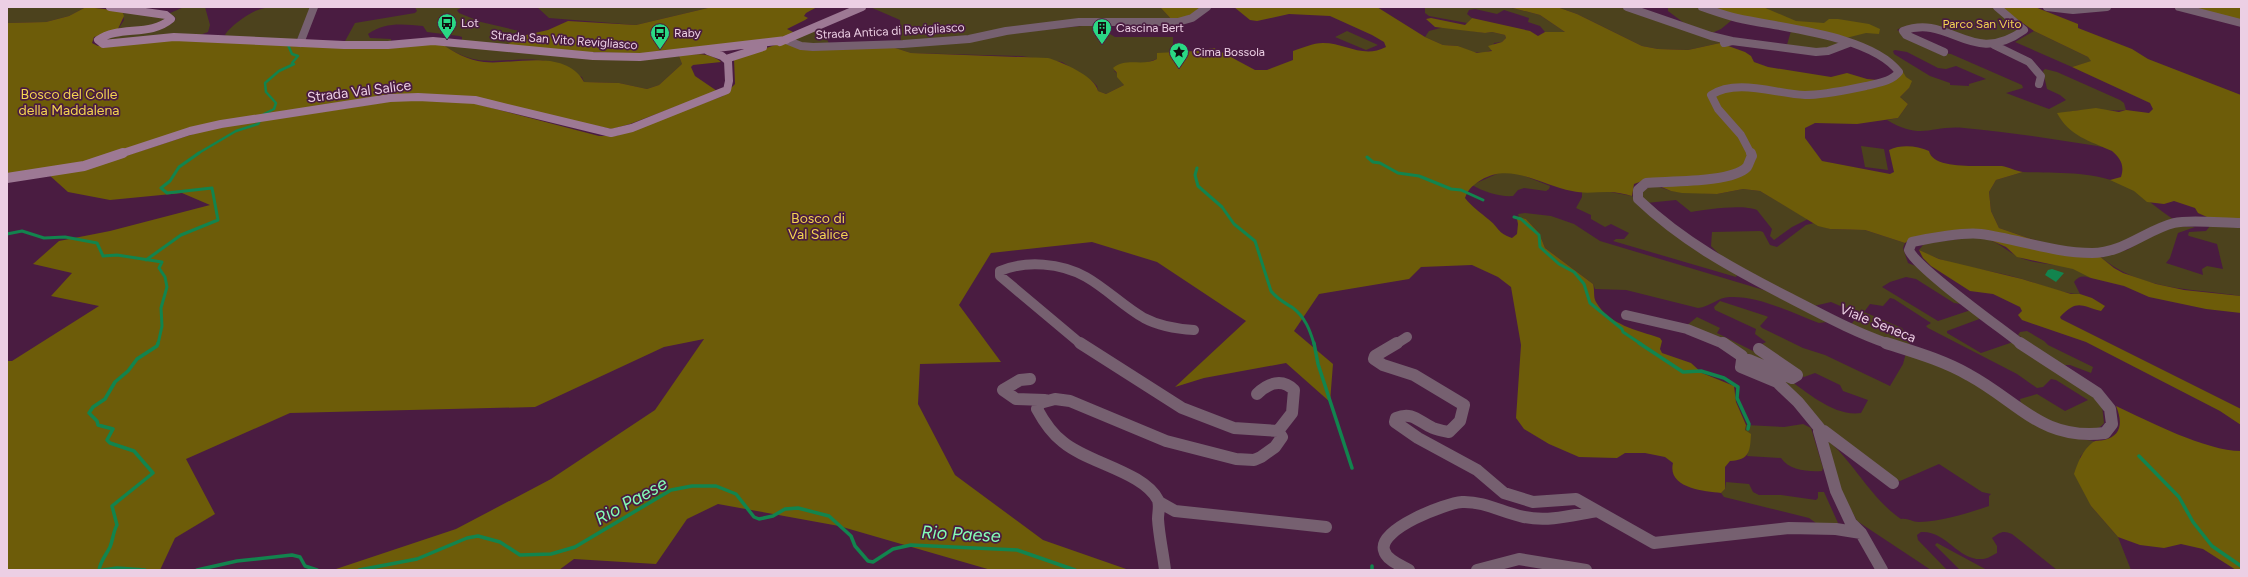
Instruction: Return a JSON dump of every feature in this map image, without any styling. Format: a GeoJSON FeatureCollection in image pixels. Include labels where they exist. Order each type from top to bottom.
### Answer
{"type":"FeatureCollection","features":[{"type":"Feature","properties":{"kind":"street","name":"Strada San Vito Revigliasco"},"geometry":{"type":"LineString","coordinates":[[110,7],[130,8],[166,15],[171,19],[167,23],[157,27],[105,35],[99,38],[99,42],[106,44],[184,37],[300,43],[388,45],[433,41],[624,57],[659,56],[786,40]]}},
{"type":"Feature","properties":{"kind":"street"},"geometry":{"type":"LineString","coordinates":[[300,43],[314,7]]}},
{"type":"Feature","properties":{"kind":"street"},"geometry":{"type":"LineString","coordinates":[[706,50],[726,59],[786,40],[862,7]]}},
{"type":"Feature","properties":{"kind":"street","name":"Strada Antica di Revigliasco"},"geometry":{"type":"LineString","coordinates":[[786,40],[801,46],[814,47],[918,43],[969,39],[1006,31],[1079,22],[1178,22],[1192,18],[1207,7]]}},
{"type":"Feature","properties":{"kind":"street"},"geometry":{"type":"LineString","coordinates":[[1627,7],[1728,42],[1816,52],[1828,51],[1849,43]]}},
{"type":"Feature","properties":{"kind":"street","name":"Viale Seneca"},"geometry":{"type":"LineString","coordinates":[[1702,7],[1738,18],[1823,35],[1849,43],[1888,59],[1898,68],[1897,75],[1891,79],[1830,93],[1805,95],[1729,88],[1719,89],[1711,95],[1712,99],[1721,113],[1746,143],[1752,156],[1747,168],[1738,174],[1715,179],[1646,183],[1640,186],[1637,191],[1638,199],[1681,235],[1713,258],[1856,332],[1968,374],[2043,424],[2065,433],[2095,436],[2105,433],[2110,430],[2112,424],[2110,409],[2097,393],[2024,346],[1933,274],[1911,255],[1909,250],[1912,242],[1928,238],[1980,234],[2045,248],[2093,253],[2125,246],[2157,228],[2176,222],[2241,223]]}},
{"type":"Feature","properties":{"kind":"street"},"geometry":{"type":"LineString","coordinates":[[1994,45],[2002,43],[2024,30],[2023,26],[1997,7]]}},
{"type":"Feature","properties":{"kind":"street"},"geometry":{"type":"LineString","coordinates":[[2046,7],[2054,7]]}},
{"type":"Feature","properties":{"kind":"street"},"geometry":{"type":"LineString","coordinates":[[2046,7],[2073,10],[2107,7]]}},
{"type":"Feature","properties":{"kind":"street"},"geometry":{"type":"LineString","coordinates":[[2179,7],[2241,23]]}},
{"type":"Feature","properties":{"kind":"street"},"geometry":{"type":"LineString","coordinates":[[1944,52],[1906,35],[1903,31],[1913,28],[1926,28],[1979,43],[1994,45],[2033,66],[2041,76],[2039,84]]}},
{"type":"Feature","properties":{"kind":"street","name":"Strada Val Salice"},"geometry":{"type":"LineString","coordinates":[[7,178],[84,166],[190,131],[262,117],[374,100],[418,97],[475,100],[594,130],[617,132],[727,90],[730,81],[729,64],[726,59]]}},
{"type":"Feature","properties":{"kind":"street"},"geometry":{"type":"LineString","coordinates":[[1194,330],[1180,330],[1144,318],[1085,277],[1065,270],[1028,264],[1007,266],[1000,271],[1000,276],[1077,341],[1182,408],[1234,428],[1278,431]]}},
{"type":"Feature","properties":{"kind":"street"},"geometry":{"type":"LineString","coordinates":[[1626,315],[1704,334],[1729,346],[1742,356],[1742,360],[1739,365],[1743,369],[1777,382],[1798,402],[1821,430],[1893,484]]}},
{"type":"Feature","properties":{"kind":"street"},"geometry":{"type":"LineString","coordinates":[[1407,337],[1375,356],[1374,359],[1383,365],[1414,375],[1464,405],[1460,423],[1456,428],[1449,432],[1432,427],[1422,418],[1412,415],[1401,415],[1396,418],[1395,422],[1418,438],[1477,470],[1504,493],[1532,502],[1576,499],[1654,543],[1789,528],[1836,529],[1861,533]]}},
{"type":"Feature","properties":{"kind":"street"},"geometry":{"type":"LineString","coordinates":[[1742,360],[1748,360],[1792,378],[1797,375],[1759,349]]}},
{"type":"Feature","properties":{"kind":"street"},"geometry":{"type":"LineString","coordinates":[[1030,379],[1020,380],[1003,390],[1016,399],[1070,401],[1157,438],[1187,449],[1248,461],[1261,458],[1276,448],[1282,437],[1278,431]]}},
{"type":"Feature","properties":{"kind":"street"},"geometry":{"type":"LineString","coordinates":[[1257,394],[1263,388],[1279,383],[1286,384],[1294,390],[1292,413],[1278,431]]}},
{"type":"Feature","properties":{"kind":"street"},"geometry":{"type":"LineString","coordinates":[[1045,400],[1038,406],[1038,413],[1048,428],[1064,443],[1089,458],[1137,478],[1152,490],[1159,502],[1175,511],[1209,516],[1326,526]]}},
{"type":"Feature","properties":{"kind":"street"},"geometry":{"type":"LineString","coordinates":[[1821,430],[1818,432],[1836,491],[1851,523],[1861,533],[1882,570]]}},
{"type":"Feature","properties":{"kind":"street"},"geometry":{"type":"LineString","coordinates":[[1159,502],[1158,518],[1165,570]]}},
{"type":"Feature","properties":{"kind":"street"},"geometry":{"type":"LineString","coordinates":[[1409,570],[1387,558],[1383,545],[1385,539],[1410,522],[1446,504],[1462,502],[1478,504],[1520,516],[1540,519],[1565,517],[1597,511]]}},
{"type":"Feature","properties":{"kind":"street"},"geometry":{"type":"LineString","coordinates":[[1477,570],[1520,559],[1586,570]]}},
{"type":"Feature","properties":{"kind":"green space"},"geometry":{"type":"Polygon","coordinates":[[[11,7],[86,7],[69,16],[46,22],[7,23],[7,9],[11,7]]]}},
{"type":"Feature","properties":{"kind":"green space","name":"Bosco del Colle della Maddalena"},"geometry":{"type":"Polygon","coordinates":[[[86,7],[122,11],[124,16],[117,31],[94,37],[92,43],[98,46],[166,39],[269,43],[440,43],[461,55],[478,61],[496,62],[538,60],[552,62],[565,65],[576,72],[584,82],[619,83],[647,89],[659,85],[682,64],[679,56],[695,54],[706,55],[721,62],[693,65],[691,67],[695,76],[717,91],[630,124],[612,129],[440,95],[222,121],[86,162],[7,174],[7,23],[46,22],[69,16],[86,7]]]}},
{"type":"Feature","properties":{"kind":"green space"},"geometry":{"type":"Polygon","coordinates":[[[184,7],[205,7],[210,25],[208,32],[200,35],[106,41],[104,39],[171,24],[176,19],[174,16],[168,14],[184,7]]]}},
{"type":"Feature","properties":{"kind":"green space"},"geometry":{"type":"Polygon","coordinates":[[[267,7],[311,7],[298,38],[294,40],[228,37],[225,35],[235,24],[254,11],[267,7]]]}},
{"type":"Feature","properties":{"kind":"green space"},"geometry":{"type":"Polygon","coordinates":[[[415,7],[463,7],[457,10],[459,13],[481,22],[519,31],[522,36],[506,45],[462,41],[462,37],[459,36],[427,32],[423,26],[394,25],[381,27],[368,34],[370,38],[391,39],[391,41],[344,43],[355,23],[415,13],[417,11],[415,7]]]}},
{"type":"Feature","properties":{"kind":"green space"},"geometry":{"type":"Polygon","coordinates":[[[537,7],[712,7],[636,25],[549,18],[537,7]]]}},
{"type":"Feature","properties":{"kind":"green space"},"geometry":{"type":"Polygon","coordinates":[[[712,7],[817,7],[806,13],[804,16],[808,18],[787,29],[795,33],[788,37],[657,54],[581,52],[506,45],[522,36],[548,30],[568,21],[636,25],[712,7]]]}},
{"type":"Feature","properties":{"kind":"green space"},"geometry":{"type":"Polygon","coordinates":[[[870,7],[1160,7],[1173,21],[1101,21],[970,38],[901,43],[900,20],[870,7]]]}},
{"type":"Feature","properties":{"kind":"green space"},"geometry":{"type":"Polygon","coordinates":[[[1160,7],[1205,7],[1198,12],[1173,21],[1160,7]]]}},
{"type":"Feature","properties":{"kind":"green space","name":"Bosco di Val Salice"},"geometry":{"type":"Polygon","coordinates":[[[1234,7],[1377,7],[1425,37],[1443,45],[1458,46],[1477,53],[1492,51],[1488,46],[1502,42],[1506,38],[1505,35],[1492,32],[1485,33],[1435,27],[1426,19],[1431,18],[1465,25],[1472,18],[1530,31],[1538,36],[1545,32],[1565,32],[1540,15],[1509,7],[1557,7],[1577,14],[1642,46],[1658,49],[1688,50],[1720,43],[1745,52],[1751,56],[1754,62],[1768,67],[1831,77],[1847,73],[1867,79],[1877,80],[1892,76],[1895,71],[1903,72],[1906,77],[1912,81],[1909,88],[1900,97],[1908,104],[1898,118],[1857,124],[1815,123],[1805,128],[1805,138],[1822,161],[1890,174],[1894,172],[1889,150],[1909,146],[1929,151],[1933,157],[1940,162],[1961,166],[2002,166],[2023,172],[1996,180],[1989,192],[1991,211],[1999,228],[2040,242],[1985,232],[1912,238],[1905,243],[1865,230],[1830,229],[1818,226],[1760,191],[1743,189],[1717,194],[1682,193],[1671,191],[1645,180],[1634,184],[1632,196],[1611,192],[1586,193],[1560,188],[1526,176],[1504,173],[1492,175],[1481,180],[1469,189],[1465,198],[1507,236],[1512,238],[1517,234],[1517,219],[1519,217],[1526,219],[1539,233],[1545,248],[1593,284],[1596,302],[1608,316],[1624,326],[1660,338],[1662,341],[1660,349],[1662,353],[1691,363],[1702,373],[1734,386],[1736,402],[1746,425],[1745,430],[1751,434],[1750,445],[1748,454],[1742,459],[1730,461],[1725,467],[1725,489],[1721,493],[1688,487],[1681,483],[1675,478],[1673,463],[1665,457],[1645,453],[1625,453],[1617,458],[1579,457],[1549,444],[1524,429],[1516,418],[1521,345],[1511,287],[1498,277],[1472,265],[1421,267],[1409,279],[1319,294],[1294,331],[1333,364],[1330,402],[1286,363],[1204,378],[1175,387],[1246,321],[1157,262],[1092,242],[991,253],[959,305],[1001,362],[920,364],[918,404],[955,475],[1043,540],[1129,570],[991,570],[839,526],[718,504],[687,519],[656,564],[574,559],[559,570],[333,570],[456,529],[551,479],[655,410],[704,339],[664,347],[535,407],[290,413],[186,459],[215,514],[175,538],[160,570],[7,570],[7,361],[12,361],[99,306],[51,296],[72,273],[33,264],[59,241],[110,231],[210,205],[182,193],[110,200],[68,192],[48,174],[116,159],[209,129],[407,99],[473,103],[599,136],[616,136],[723,96],[735,84],[734,59],[784,42],[889,46],[911,53],[1048,58],[1077,70],[1096,85],[1098,91],[1106,94],[1124,85],[1117,77],[1117,73],[1113,68],[1123,63],[1152,61],[1157,59],[1157,53],[1196,51],[1214,48],[1255,70],[1267,70],[1293,60],[1293,51],[1315,44],[1323,43],[1339,45],[1362,51],[1378,50],[1386,47],[1384,42],[1372,35],[1330,16],[1289,14],[1257,21],[1250,20],[1234,7]]]}},
{"type":"Feature","properties":{"kind":"green space"},"geometry":{"type":"Polygon","coordinates":[[[1425,7],[1509,7],[1540,15],[1565,32],[1545,32],[1540,26],[1528,22],[1529,18],[1504,10],[1497,14],[1475,9],[1469,10],[1467,14],[1472,18],[1467,23],[1429,16],[1425,13],[1425,7]]]}},
{"type":"Feature","properties":{"kind":"green space"},"geometry":{"type":"Polygon","coordinates":[[[1557,7],[1621,7],[1720,41],[1720,43],[1688,50],[1658,49],[1642,46],[1577,14],[1557,7]]]}},
{"type":"Feature","properties":{"kind":"green space"},"geometry":{"type":"Polygon","coordinates":[[[1668,7],[1699,7],[1732,20],[1721,29],[1712,33],[1684,23],[1668,11],[1668,7]]]}},
{"type":"Feature","properties":{"kind":"green space","name":"Parco San Vito"},"geometry":{"type":"Polygon","coordinates":[[[1707,7],[1992,7],[2017,25],[2019,29],[1992,43],[1918,26],[1902,27],[1897,30],[1935,52],[1951,54],[2022,85],[2023,88],[2006,93],[2049,109],[2066,100],[2060,95],[2047,89],[2043,71],[2045,69],[2057,72],[2120,100],[2124,103],[2126,110],[2080,110],[2064,113],[2092,142],[2104,147],[1964,128],[1943,128],[1926,131],[1909,130],[1887,120],[1898,118],[1908,104],[1900,97],[1909,88],[1900,68],[1894,61],[1884,55],[1707,7]],[[1893,51],[1894,54],[1930,76],[1950,83],[1950,85],[1969,86],[1969,84],[1986,79],[1956,66],[1946,69],[1938,68],[1907,52],[1893,51]]]}},
{"type":"Feature","properties":{"kind":"green space"},"geometry":{"type":"Polygon","coordinates":[[[1707,7],[1763,7],[1796,21],[1824,23],[1829,19],[1838,19],[1869,24],[1880,29],[1879,34],[1866,33],[1846,38],[1756,21],[1707,7]]]}},
{"type":"Feature","properties":{"kind":"green space"},"geometry":{"type":"Polygon","coordinates":[[[2000,7],[2035,7],[2078,24],[2078,28],[2132,49],[2148,59],[2241,95],[2241,220],[2207,217],[2198,213],[2195,208],[2174,201],[2164,204],[2147,202],[2134,191],[2110,180],[2121,177],[2122,165],[2117,156],[2112,151],[2088,141],[2074,132],[2062,121],[2057,113],[2096,108],[2119,112],[2126,110],[2149,113],[2153,109],[2150,103],[2072,67],[2091,61],[2088,57],[2034,31],[2000,7]]]}},
{"type":"Feature","properties":{"kind":"green space"},"geometry":{"type":"Polygon","coordinates":[[[2189,7],[2241,7],[2241,21],[2189,7]]]}},
{"type":"Feature","properties":{"kind":"green space"},"geometry":{"type":"Polygon","coordinates":[[[122,11],[160,16],[167,19],[159,25],[117,31],[124,20],[122,11]]]}},
{"type":"Feature","properties":{"kind":"green space"},"geometry":{"type":"Polygon","coordinates":[[[1111,23],[1110,34],[1115,37],[1173,37],[1173,53],[1157,53],[1157,59],[1142,64],[1132,63],[1114,71],[1117,73],[1124,85],[1106,94],[1098,91],[1097,86],[1092,81],[1062,62],[1021,56],[911,53],[889,46],[1111,23]]]}},
{"type":"Feature","properties":{"kind":"green space"},"geometry":{"type":"Polygon","coordinates":[[[820,27],[830,45],[810,46],[790,40],[820,27]]]}},
{"type":"Feature","properties":{"kind":"green space"},"geometry":{"type":"Polygon","coordinates":[[[1444,27],[1485,33],[1492,32],[1505,35],[1506,38],[1502,42],[1494,43],[1492,50],[1483,53],[1472,52],[1458,46],[1443,45],[1425,37],[1429,31],[1444,27]]]}},
{"type":"Feature","properties":{"kind":"green space"},"geometry":{"type":"Polygon","coordinates":[[[1347,31],[1378,45],[1366,50],[1335,37],[1347,31]]]}},
{"type":"Feature","properties":{"kind":"green space"},"geometry":{"type":"Polygon","coordinates":[[[1791,31],[1844,43],[1827,49],[1786,48],[1791,31]]]}},
{"type":"Feature","properties":{"kind":"green space"},"geometry":{"type":"Polygon","coordinates":[[[2034,31],[2088,57],[2092,61],[2072,67],[2015,42],[2034,31]]]}},
{"type":"Feature","properties":{"kind":"green space"},"geometry":{"type":"Polygon","coordinates":[[[440,43],[571,56],[679,56],[682,64],[659,85],[647,89],[619,83],[584,82],[582,77],[555,64],[544,61],[478,60],[454,52],[440,43]]]}},
{"type":"Feature","properties":{"kind":"green space"},"geometry":{"type":"Polygon","coordinates":[[[1861,146],[1884,149],[1888,170],[1865,167],[1861,146]]]}},
{"type":"Feature","properties":{"kind":"green space"},"geometry":{"type":"Polygon","coordinates":[[[1501,172],[1517,173],[1550,186],[1546,191],[1524,188],[1518,190],[1513,196],[1503,196],[1492,194],[1472,185],[1501,172]]]}},
{"type":"Feature","properties":{"kind":"green space"},"geometry":{"type":"Polygon","coordinates":[[[2023,172],[2088,175],[2113,180],[2131,188],[2173,219],[2156,225],[2122,243],[2100,249],[2085,250],[2056,246],[2041,242],[1999,228],[1991,211],[1989,192],[1996,180],[2023,172]]]}},
{"type":"Feature","properties":{"kind":"green space"},"geometry":{"type":"Polygon","coordinates":[[[1653,185],[1671,191],[1717,194],[1743,189],[1760,191],[1808,219],[1792,227],[1774,240],[1770,236],[1772,229],[1757,210],[1751,208],[1734,207],[1715,208],[1691,212],[1676,200],[1646,203],[1641,198],[1643,191],[1653,185]]]}},
{"type":"Feature","properties":{"kind":"green space"},"geometry":{"type":"Polygon","coordinates":[[[1582,192],[1610,192],[1632,196],[1691,247],[1734,272],[1737,275],[1736,277],[1613,241],[1616,239],[1624,239],[1629,233],[1611,224],[1605,227],[1591,219],[1591,215],[1576,208],[1582,197],[1582,192]]]}},
{"type":"Feature","properties":{"kind":"green space"},"geometry":{"type":"Polygon","coordinates":[[[1525,213],[1551,216],[1574,224],[1600,241],[1767,291],[1827,322],[1819,323],[1764,302],[1741,297],[1726,297],[1698,308],[1626,290],[1595,289],[1593,284],[1545,248],[1539,233],[1526,219],[1519,217],[1518,214],[1525,213]]]}},
{"type":"Feature","properties":{"kind":"green space"},"geometry":{"type":"Polygon","coordinates":[[[1814,223],[1830,229],[1865,230],[1905,243],[1903,248],[1908,263],[1918,267],[1961,304],[1954,303],[1916,279],[1906,277],[1890,282],[1882,287],[1938,321],[1971,310],[1982,318],[1947,331],[1947,333],[1981,353],[2013,342],[2087,390],[2102,405],[2104,423],[2095,430],[2081,431],[2061,428],[2046,422],[2021,404],[2020,399],[2037,394],[2065,411],[2088,400],[2056,380],[2051,379],[2043,387],[2037,388],[2017,374],[1928,328],[1926,326],[1931,323],[1894,299],[1890,298],[1883,306],[1870,304],[1864,312],[1902,328],[1905,333],[1912,337],[1908,348],[1850,326],[1859,314],[1831,302],[1814,306],[1723,258],[1711,246],[1712,232],[1760,231],[1763,232],[1770,245],[1777,247],[1806,225],[1814,223]]]}},
{"type":"Feature","properties":{"kind":"green space"},"geometry":{"type":"Polygon","coordinates":[[[2173,226],[2195,227],[2178,233],[2170,258],[2166,263],[2203,275],[2202,269],[2207,266],[2223,269],[2217,244],[2189,236],[2189,232],[2206,231],[2210,226],[2241,227],[2241,296],[2184,289],[2148,282],[2114,267],[2098,255],[2127,250],[2164,228],[2173,226]]]}},
{"type":"Feature","properties":{"kind":"green space"},"geometry":{"type":"Polygon","coordinates":[[[1975,237],[1993,242],[2025,260],[2065,266],[2083,272],[2091,278],[2078,278],[2074,282],[2080,294],[2073,294],[2058,291],[2029,281],[1956,264],[1931,256],[1919,250],[1923,245],[1929,243],[1975,237]]]}},
{"type":"Feature","properties":{"kind":"green space"},"geometry":{"type":"Polygon","coordinates":[[[1986,238],[2098,255],[2114,268],[2123,273],[2156,284],[2184,290],[2241,296],[2241,313],[2206,309],[2149,297],[2124,286],[2091,278],[2073,269],[2017,257],[2006,247],[1986,238]]]}},
{"type":"Feature","properties":{"kind":"green space"},"geometry":{"type":"Polygon","coordinates":[[[1919,250],[1939,259],[2022,279],[2071,294],[2080,294],[2092,298],[2105,306],[2101,311],[2079,305],[2066,311],[2060,317],[2061,319],[2241,409],[2241,425],[2220,411],[2086,342],[2022,320],[2018,315],[2022,311],[2020,307],[1993,294],[1970,291],[1931,266],[1923,258],[1919,250]]]}},
{"type":"Feature","properties":{"kind":"green space"},"geometry":{"type":"Polygon","coordinates":[[[1720,301],[1768,317],[1760,326],[1762,328],[1803,348],[1825,355],[1890,386],[1903,364],[1906,353],[1956,372],[2054,433],[2094,441],[2080,457],[2091,506],[2118,537],[2131,570],[2057,570],[2012,534],[2006,532],[1999,533],[1992,538],[1997,546],[1997,553],[1985,559],[1974,558],[1959,551],[1938,536],[1921,532],[1917,535],[1918,540],[1947,570],[1931,570],[1857,521],[1838,486],[1824,437],[1844,457],[1880,501],[1901,519],[1917,522],[1946,519],[1989,506],[1989,496],[1991,494],[1982,492],[1939,464],[1900,481],[1893,479],[1837,440],[1780,381],[1788,379],[1822,403],[1841,411],[1861,413],[1868,400],[1843,391],[1840,385],[1815,373],[1804,377],[1798,374],[1762,344],[1766,342],[1755,334],[1756,329],[1715,310],[1714,307],[1720,301]]]}},
{"type":"Feature","properties":{"kind":"green space"},"geometry":{"type":"Polygon","coordinates":[[[1697,317],[1720,328],[1717,333],[1755,352],[1786,372],[1686,326],[1697,317]]]}},
{"type":"Feature","properties":{"kind":"green space"},"geometry":{"type":"Polygon","coordinates":[[[2027,331],[2048,345],[2093,367],[2091,373],[2070,365],[2063,365],[2018,335],[2020,332],[2027,331]]]}},
{"type":"Feature","properties":{"kind":"green space"},"geometry":{"type":"Polygon","coordinates":[[[2116,406],[2160,427],[2195,441],[2227,450],[2241,451],[2241,570],[2236,570],[2203,549],[2181,544],[2164,548],[2140,545],[2118,537],[2091,506],[2074,474],[2081,457],[2089,445],[2094,441],[2110,438],[2118,431],[2120,422],[2116,406]]]}},
{"type":"Feature","properties":{"kind":"green space"},"geometry":{"type":"Polygon","coordinates":[[[1803,424],[1811,428],[1823,468],[1822,471],[1810,471],[1794,468],[1784,462],[1781,458],[1747,456],[1749,446],[1745,429],[1746,425],[1784,427],[1803,424]]]}},
{"type":"Feature","properties":{"kind":"green space"},"geometry":{"type":"Polygon","coordinates":[[[1726,482],[1749,484],[1753,492],[1759,495],[1781,495],[1816,500],[1818,498],[1818,492],[1824,492],[1838,523],[1816,523],[1809,518],[1724,497],[1721,493],[1725,489],[1726,482]]]}},
{"type":"Feature","properties":{"kind":"green space"},"geometry":{"type":"Polygon","coordinates":[[[1937,543],[1987,570],[1960,570],[1935,545],[1937,543]]]}},
{"type":"Feature","properties":{"kind":"shaded area"},"geometry":{"type":"Polygon","coordinates":[[[2052,269],[2064,273],[2056,282],[2045,275],[2048,270],[2052,269]]]}},
{"type":"Feature","properties":{"kind":"waterway"},"geometry":{"type":"LineString","coordinates":[[197,154],[236,131],[258,124],[264,114],[274,109],[276,103],[266,92],[265,83],[279,71],[294,64],[292,63],[298,56],[292,54],[288,45]]}},
{"type":"Feature","properties":{"kind":"waterway"},"geometry":{"type":"LineString","coordinates":[[147,260],[181,235],[218,220],[212,188],[167,193],[161,188],[170,181],[179,167],[199,153]]}},
{"type":"Feature","properties":{"kind":"waterway"},"geometry":{"type":"LineString","coordinates":[[1367,157],[1373,162],[1380,163],[1398,173],[1419,176],[1451,189],[1461,190],[1483,200]]}},
{"type":"Feature","properties":{"kind":"waterway"},"geometry":{"type":"LineString","coordinates":[[1197,168],[1195,175],[1198,186],[1222,207],[1234,224],[1255,241],[1271,291],[1278,299],[1301,315],[1309,329],[1314,344]]}},
{"type":"Feature","properties":{"kind":"waterway"},"geometry":{"type":"LineString","coordinates":[[1514,217],[1521,219],[1539,235],[1540,247],[1559,264],[1574,272],[1584,284],[1590,303],[1622,329],[1623,332],[1641,344]]}},
{"type":"Feature","properties":{"kind":"waterway"},"geometry":{"type":"LineString","coordinates":[[7,234],[22,231],[44,238],[65,237],[97,243],[103,256],[117,255],[147,260]]}},
{"type":"Feature","properties":{"kind":"waterway"},"geometry":{"type":"LineString","coordinates":[[147,260],[162,262],[159,268],[165,277],[167,287],[161,308],[162,326],[158,344]]}},
{"type":"Feature","properties":{"kind":"waterway"},"geometry":{"type":"LineString","coordinates":[[99,570],[102,560],[110,547],[117,525],[112,506],[153,473],[134,451],[110,443],[107,440],[113,429],[98,425],[97,421],[89,413],[93,407],[105,399],[115,382],[128,371],[137,359],[157,346],[158,343]]}},
{"type":"Feature","properties":{"kind":"waterway"},"geometry":{"type":"LineString","coordinates":[[1314,343],[1318,364],[1352,468]]}},
{"type":"Feature","properties":{"kind":"waterway"},"geometry":{"type":"LineString","coordinates":[[1639,343],[1683,372],[1701,371],[1724,378],[1738,387],[1737,398],[1749,424],[1748,429]]}},
{"type":"Feature","properties":{"kind":"waterway"},"geometry":{"type":"LineString","coordinates":[[2139,456],[2179,497],[2193,522],[2212,546],[2241,566]]}},
{"type":"Feature","properties":{"kind":"waterway","name":"Rio Paese"},"geometry":{"type":"LineString","coordinates":[[359,570],[417,559],[467,538],[478,536],[500,542],[520,555],[551,554],[575,547],[671,490],[692,486],[716,486],[736,494],[754,517],[759,519],[773,516],[785,509],[798,508],[829,516],[851,536],[855,546],[868,561],[873,562],[893,549],[911,545],[1017,550],[1075,570]]}},
{"type":"Feature","properties":{"kind":"waterway","name":"Rio Paese"},"geometry":{"type":"LineString","coordinates":[[197,570],[237,561],[292,555],[300,557],[305,566],[317,570]]}},
{"type":"Feature","properties":{"kind":"waterway","name":"Rio Paese"},"geometry":{"type":"LineString","coordinates":[[103,570],[117,568],[145,570]]}},
{"type":"Feature","properties":{"kind":"place","name":"Lot"},"geometry":{"type":"Point","coordinates":[447,40]}},
{"type":"Feature","properties":{"kind":"place","name":"Cascina Bert"},"geometry":{"type":"Point","coordinates":[1102,45]}},
{"type":"Feature","properties":{"kind":"place","name":"Raby"},"geometry":{"type":"Point","coordinates":[660,50]}},
{"type":"Feature","properties":{"kind":"place","name":"Cima Bossola"},"geometry":{"type":"Point","coordinates":[1179,69]}}]}
